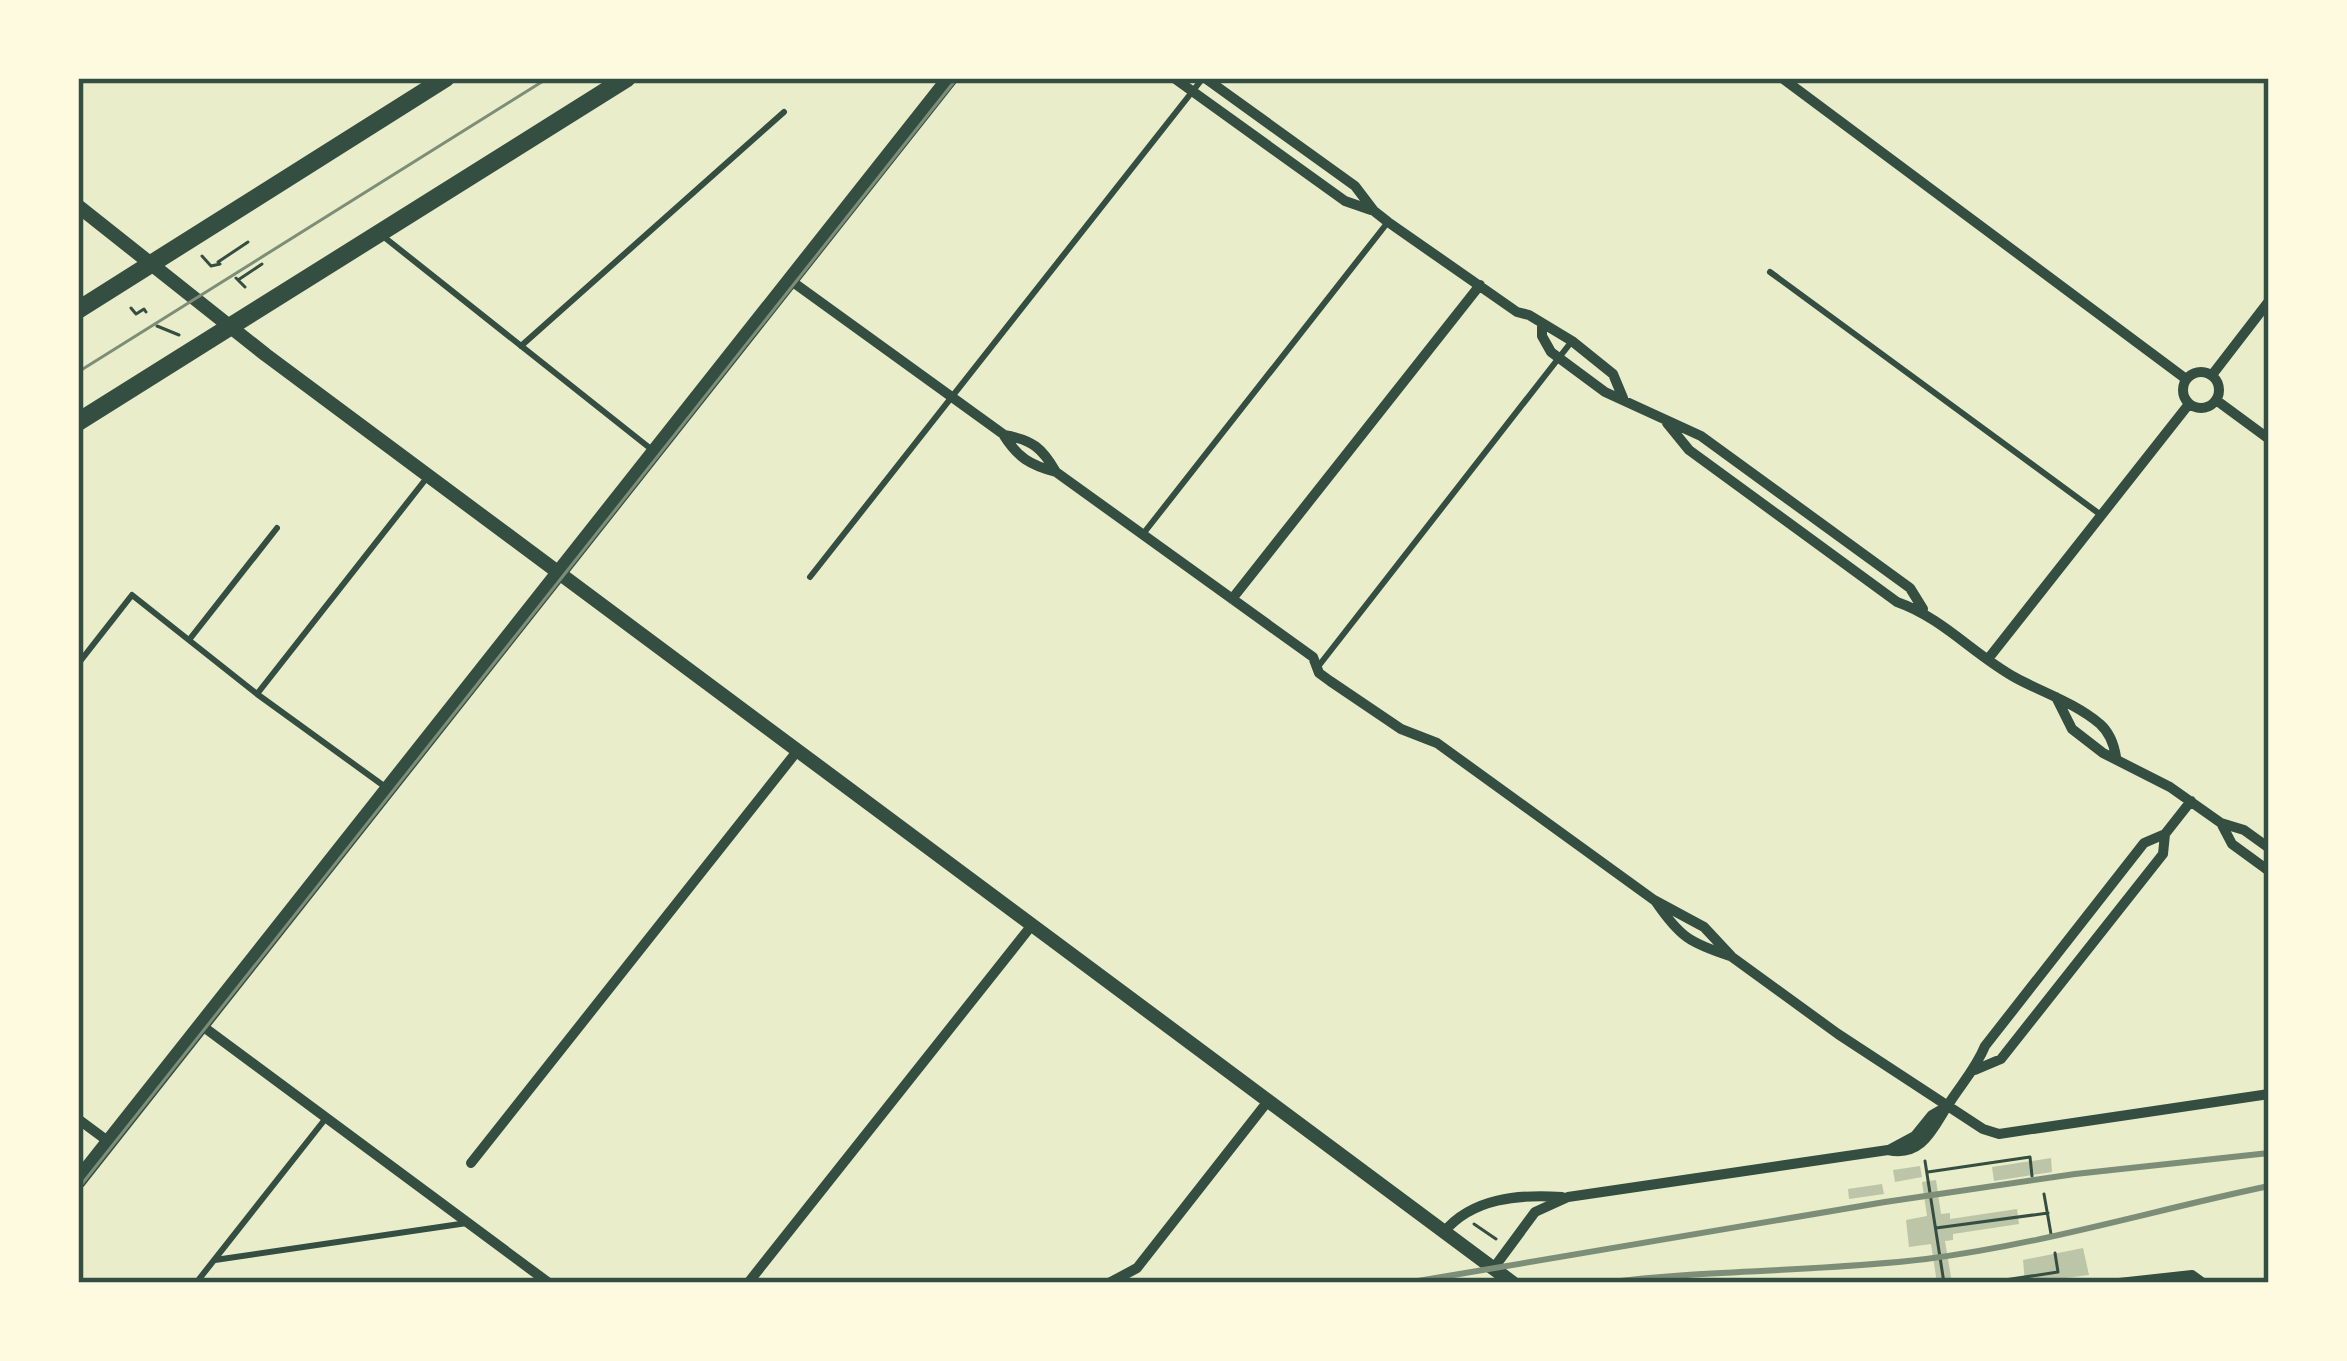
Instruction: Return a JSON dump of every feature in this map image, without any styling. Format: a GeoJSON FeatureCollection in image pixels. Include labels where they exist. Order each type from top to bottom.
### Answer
{"type":"FeatureCollection","features":[{"type":"Feature","properties":{"kind":"highway"},"geometry":{"type":"LineString","coordinates":[[78,310],[446,78]]}},
{"type":"Feature","properties":{"kind":"highway"},"geometry":{"type":"LineString","coordinates":[[78,422],[627,78]]}},
{"type":"Feature","properties":{"kind":"main road"},"geometry":{"type":"LineString","coordinates":[[78,1181],[950,78]]}},
{"type":"Feature","properties":{"kind":"street"},"geometry":{"type":"LineString","coordinates":[[1174,78],[1345,201],[1374,212],[1517,312],[1572,341],[1613,374],[1623,398]]}},
{"type":"Feature","properties":{"kind":"street"},"geometry":{"type":"LineString","coordinates":[[1204,78],[1355,186],[1374,212]]}},
{"type":"Feature","properties":{"kind":"street"},"geometry":{"type":"LineString","coordinates":[[1782,78],[2186,379]]}},
{"type":"Feature","properties":{"kind":"street"},"geometry":{"type":"LineString","coordinates":[[78,206],[230,326],[1513,1283]]}},
{"type":"Feature","properties":{"kind":"street"},"geometry":{"type":"LineString","coordinates":[[790,280],[1003,434],[1029,464],[1056,472],[1313,657],[1317,668],[1401,729],[1437,743],[1654,900],[1704,927],[1732,957],[1838,1034],[1983,1129],[1999,1134],[2269,1094]]}},
{"type":"Feature","properties":{"kind":"street"},"geometry":{"type":"LineString","coordinates":[[1232,599],[1480,285]]}},
{"type":"Feature","properties":{"kind":"street"},"geometry":{"type":"LineString","coordinates":[[2212,375],[2269,301]]}},
{"type":"Feature","properties":{"kind":"street"},"geometry":{"type":"LineString","coordinates":[[1542,323],[1545,344],[1558,358],[1605,392],[1701,436],[1910,588],[1924,611]]}},
{"type":"Feature","properties":{"kind":"street"},"geometry":{"type":"LineString","coordinates":[[2198,372],[2212,375],[2219,388],[2216,400],[2203,408],[2189,404],[2182,390],[2186,379],[2198,372]]}},
{"type":"Feature","properties":{"kind":"street"},"geometry":{"type":"LineString","coordinates":[[2216,400],[2269,439]]}},
{"type":"Feature","properties":{"kind":"street"},"geometry":{"type":"LineString","coordinates":[[1988,658],[2189,404]]}},
{"type":"Feature","properties":{"kind":"street"},"geometry":{"type":"LineString","coordinates":[[1667,423],[1689,450],[1897,602],[1924,611],[2014,677],[2102,726],[2116,757]]}},
{"type":"Feature","properties":{"kind":"street"},"geometry":{"type":"LineString","coordinates":[[1003,434],[1028,439],[1042,449],[1056,472]]}},
{"type":"Feature","properties":{"kind":"street"},"geometry":{"type":"LineString","coordinates":[[2056,697],[2072,729],[2103,753],[2269,848]]}},
{"type":"Feature","properties":{"kind":"street"},"geometry":{"type":"LineString","coordinates":[[471,1163],[798,750]]}},
{"type":"Feature","properties":{"kind":"street"},"geometry":{"type":"LineString","coordinates":[[1444,1232],[1474,1206],[1899,1152],[1924,1142],[1975,1070],[1985,1046],[2093,908],[2144,843],[2165,834],[2191,801]]}},
{"type":"Feature","properties":{"kind":"street"},"geometry":{"type":"LineString","coordinates":[[2222,824],[2232,844],[2269,871]]}},
{"type":"Feature","properties":{"kind":"street"},"geometry":{"type":"LineString","coordinates":[[1975,1070],[2001,1059],[2163,854],[2165,834]]}},
{"type":"Feature","properties":{"kind":"street"},"geometry":{"type":"LineString","coordinates":[[1654,900],[1677,933],[1732,957]]}},
{"type":"Feature","properties":{"kind":"street"},"geometry":{"type":"LineString","coordinates":[[2093,908],[2110,921]]}},
{"type":"Feature","properties":{"kind":"street"},"geometry":{"type":"LineString","coordinates":[[2081,924],[2097,937]]}},
{"type":"Feature","properties":{"kind":"street"},"geometry":{"type":"LineString","coordinates":[[748,1283],[1032,925]]}},
{"type":"Feature","properties":{"kind":"street"},"geometry":{"type":"LineString","coordinates":[[2032,987],[2048,1000]]}},
{"type":"Feature","properties":{"kind":"street"},"geometry":{"type":"LineString","coordinates":[[201,1025],[549,1283]]}},
{"type":"Feature","properties":{"kind":"street"},"geometry":{"type":"LineString","coordinates":[[1109,1283],[1136,1268],[1268,1101]]}},
{"type":"Feature","properties":{"kind":"street"},"geometry":{"type":"LineString","coordinates":[[1888,1150],[1915,1136],[1932,1114],[1947,1106]]}},
{"type":"Feature","properties":{"kind":"street"},"geometry":{"type":"LineString","coordinates":[[78,1119],[109,1142]]}},
{"type":"Feature","properties":{"kind":"street"},"geometry":{"type":"LineString","coordinates":[[1493,1265],[1535,1212],[1568,1197]]}},
{"type":"Feature","properties":{"kind":"street"},"geometry":{"type":"LineString","coordinates":[[2119,1283],[2192,1275],[2203,1283]]}},
{"type":"Feature","properties":{"kind":"lane"},"geometry":{"type":"LineString","coordinates":[[810,577],[1204,78]]}},
{"type":"Feature","properties":{"kind":"lane"},"geometry":{"type":"LineString","coordinates":[[520,346],[784,112]]}},
{"type":"Feature","properties":{"kind":"lane"},"geometry":{"type":"LineString","coordinates":[[1143,534],[1388,221]]}},
{"type":"Feature","properties":{"kind":"lane"},"geometry":{"type":"LineString","coordinates":[[380,234],[654,451]]}},
{"type":"Feature","properties":{"kind":"lane"},"geometry":{"type":"LineString","coordinates":[[1770,272],[2101,514]]}},
{"type":"Feature","properties":{"kind":"lane"},"geometry":{"type":"LineString","coordinates":[[1317,668],[1572,341]]}},
{"type":"Feature","properties":{"kind":"lane"},"geometry":{"type":"LineString","coordinates":[[257,694],[429,475]]}},
{"type":"Feature","properties":{"kind":"lane"},"geometry":{"type":"LineString","coordinates":[[188,640],[277,528]]}},
{"type":"Feature","properties":{"kind":"lane"},"geometry":{"type":"LineString","coordinates":[[78,664],[132,596],[387,788]]}},
{"type":"Feature","properties":{"kind":"lane"},"geometry":{"type":"LineString","coordinates":[[196,1283],[326,1118]]}},
{"type":"Feature","properties":{"kind":"lane"},"geometry":{"type":"LineString","coordinates":[[215,1260],[467,1223]]}},
{"type":"Feature","properties":{"kind":"path"},"geometry":{"type":"LineString","coordinates":[[202,256],[212,266],[248,242]]}},
{"type":"Feature","properties":{"kind":"path"},"geometry":{"type":"LineString","coordinates":[[245,286],[237,279],[262,264]]}},
{"type":"Feature","properties":{"kind":"path"},"geometry":{"type":"LineString","coordinates":[[131,308],[136,314],[146,312]]}},
{"type":"Feature","properties":{"kind":"path"},"geometry":{"type":"LineString","coordinates":[[157,326],[180,336]]}},
{"type":"Feature","properties":{"kind":"path"},"geometry":{"type":"LineString","coordinates":[[1924,1142],[1944,1283]]}},
{"type":"Feature","properties":{"kind":"path"},"geometry":{"type":"LineString","coordinates":[[1926,1176],[2030,1156],[2032,1176]]}},
{"type":"Feature","properties":{"kind":"path"},"geometry":{"type":"LineString","coordinates":[[2044,1194],[2051,1234]]}},
{"type":"Feature","properties":{"kind":"path"},"geometry":{"type":"LineString","coordinates":[[1934,1228],[2048,1213]]}},
{"type":"Feature","properties":{"kind":"path"},"geometry":{"type":"LineString","coordinates":[[1466,1217],[1502,1243]]}},
{"type":"Feature","properties":{"kind":"path"},"geometry":{"type":"LineString","coordinates":[[1985,1283],[2058,1273],[2055,1253]]}},
{"type":"Feature","properties":{"kind":"building"},"geometry":{"type":"Polygon","coordinates":[[[2051,1158],[2052,1172],[1994,1181],[1992,1167],[2051,1158]]]}},
{"type":"Feature","properties":{"kind":"building"},"geometry":{"type":"Polygon","coordinates":[[[1920,1166],[1922,1177],[1895,1182],[1893,1170],[1920,1166]]]}},
{"type":"Feature","properties":{"kind":"building"},"geometry":{"type":"Polygon","coordinates":[[[1936,1180],[1941,1214],[1950,1213],[1950,1219],[2017,1209],[2019,1224],[1953,1234],[1953,1240],[1945,1241],[1952,1283],[1937,1283],[1931,1244],[1909,1247],[1906,1220],[1927,1216],[1922,1182],[1936,1180]]]}},
{"type":"Feature","properties":{"kind":"building"},"geometry":{"type":"Polygon","coordinates":[[[1882,1184],[1884,1194],[1849,1199],[1848,1189],[1882,1184]]]}},
{"type":"Feature","properties":{"kind":"building"},"geometry":{"type":"Polygon","coordinates":[[[2083,1248],[2089,1275],[2025,1283],[2023,1260],[2083,1248]]]}},
{"type":"Feature","properties":{"kind":"tram line"},"geometry":{"type":"LineString","coordinates":[[78,372],[548,78]]}},
{"type":"Feature","properties":{"kind":"tram line"},"geometry":{"type":"LineString","coordinates":[[78,1189],[957,78]]}},
{"type":"Feature","properties":{"kind":"railway"},"geometry":{"type":"LineString","coordinates":[[1406,1283],[1885,1202],[2075,1174],[2269,1153]]}},
{"type":"Feature","properties":{"kind":"railway"},"geometry":{"type":"LineString","coordinates":[[1604,1283],[1970,1253],[2269,1186]]}}]}
